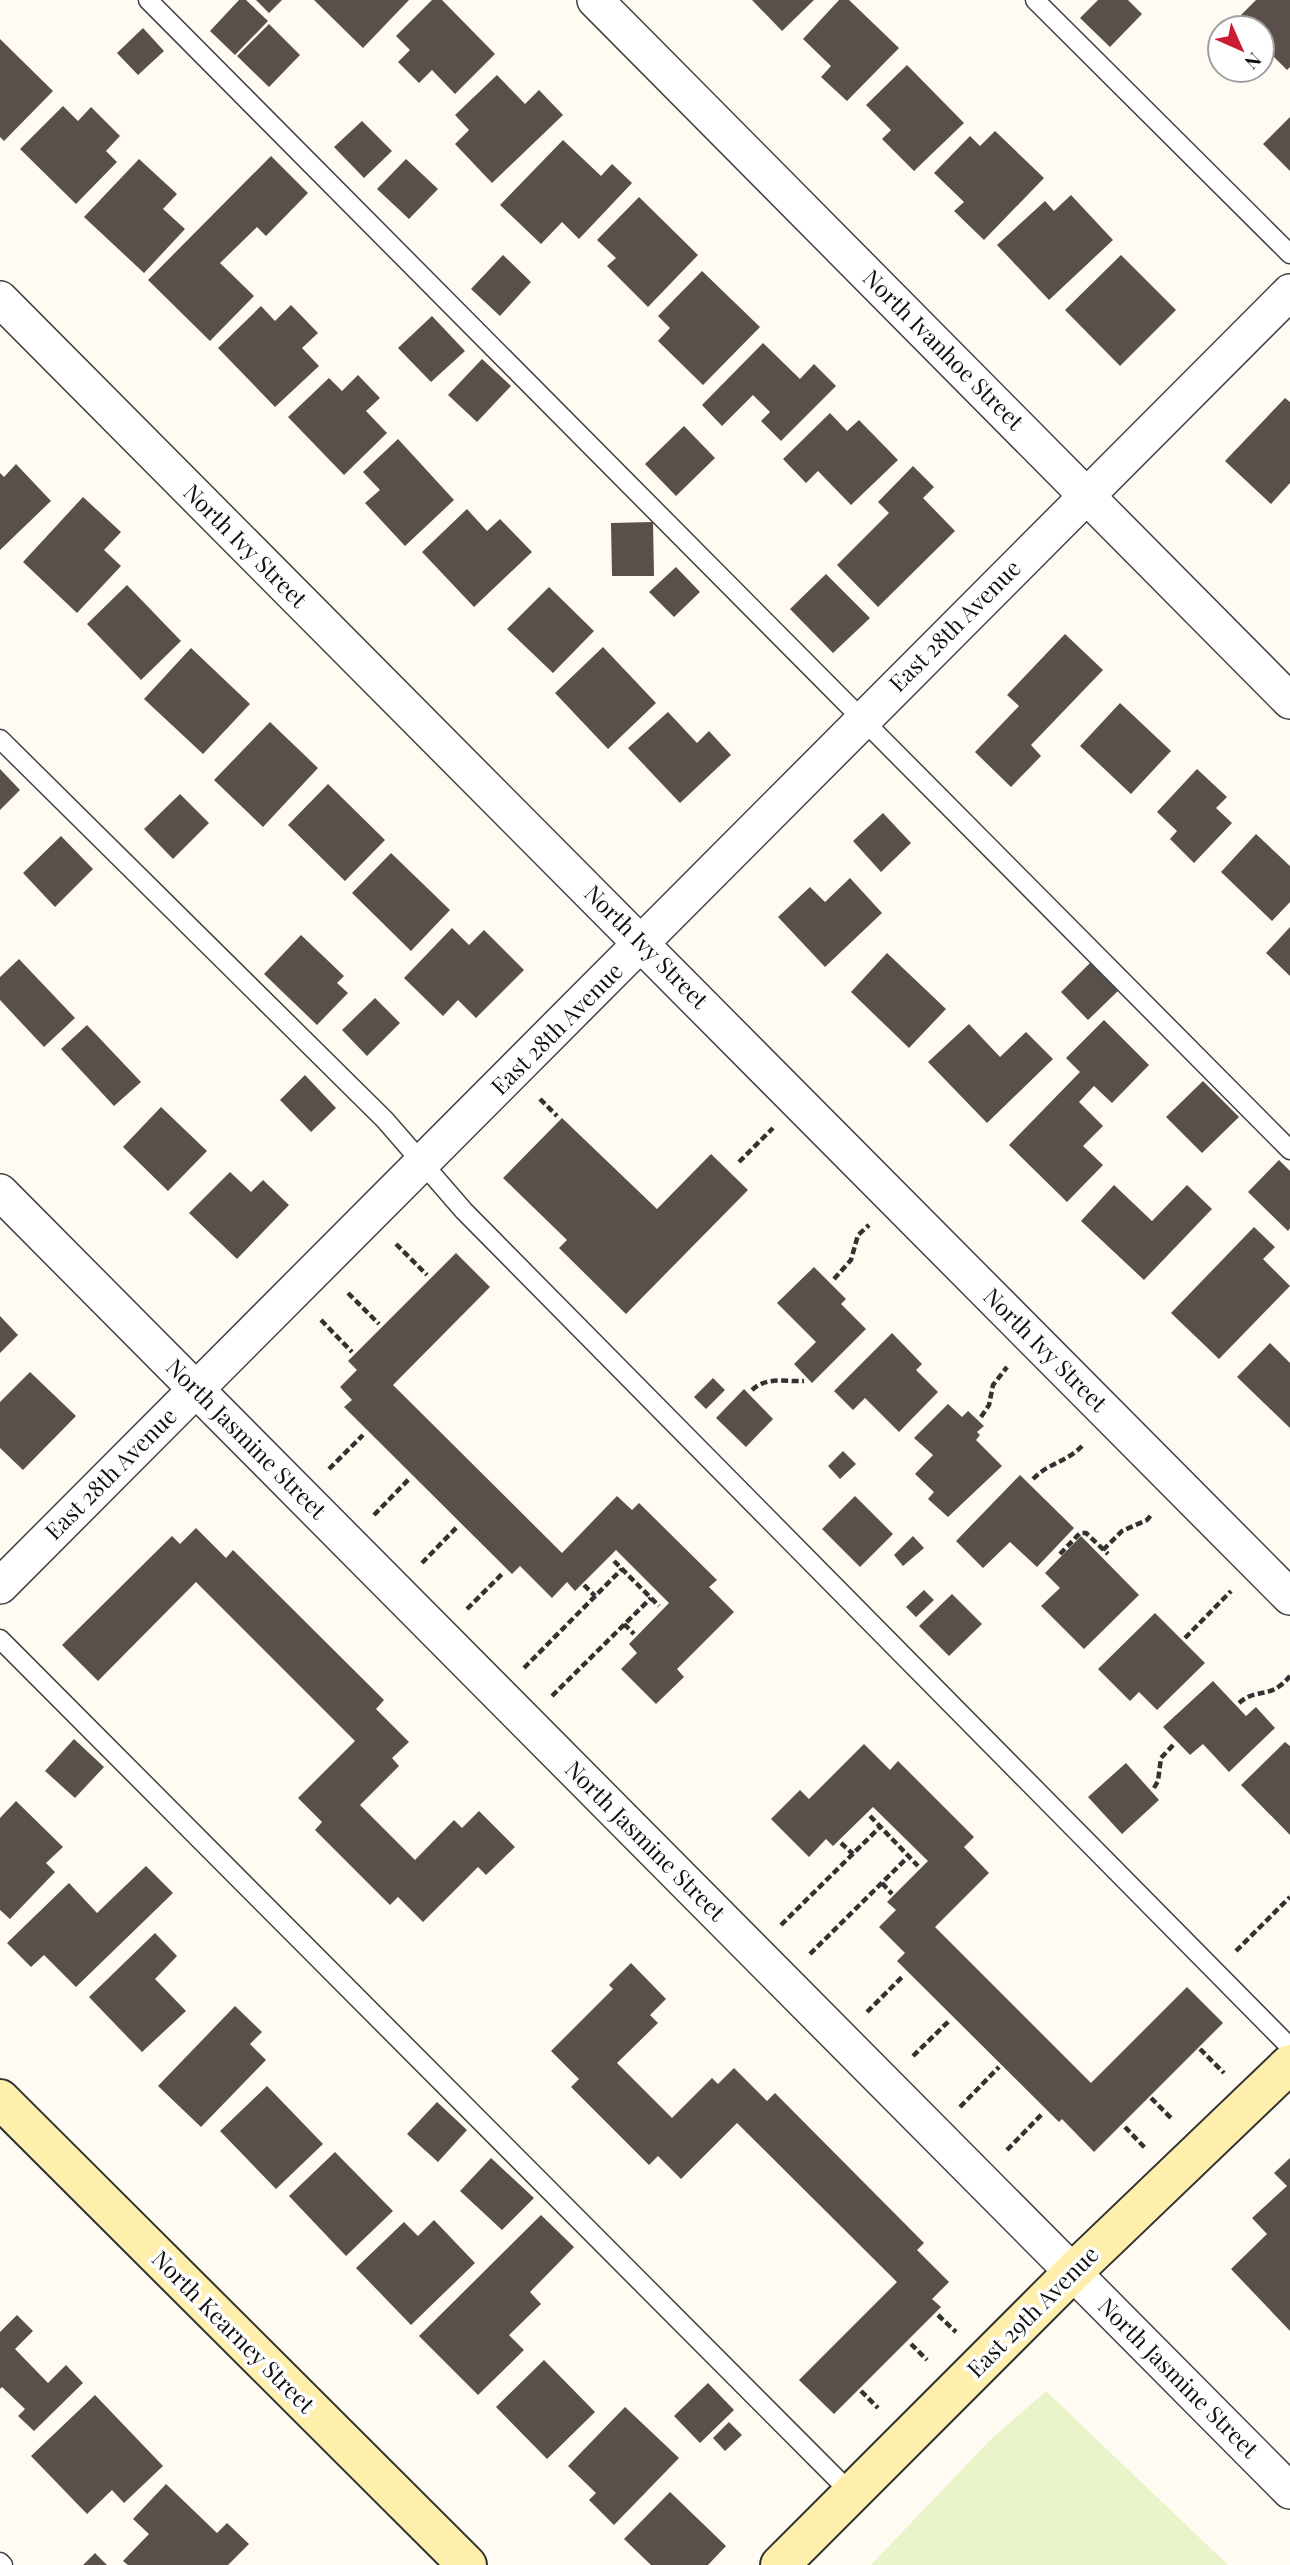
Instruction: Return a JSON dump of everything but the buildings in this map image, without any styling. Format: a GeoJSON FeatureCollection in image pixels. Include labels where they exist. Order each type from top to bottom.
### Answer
{"type":"FeatureCollection","features":[{"type":"Feature","properties":{"kind":"street","name":"North Ivanhoe Street"},"geometry":{"type":"LineString","coordinates":[[594,0],[1290,701]]}},
{"type":"Feature","properties":{"kind":"street","name":"East 28th Avenue"},"geometry":{"type":"LineString","coordinates":[[0,1586],[1290,292]]}},
{"type":"Feature","properties":{"kind":"street","name":"North Ivy Street"},"geometry":{"type":"LineString","coordinates":[[0,299],[1290,1597]]}},
{"type":"Feature","properties":{"kind":"street","name":"North Jasmine Street"},"geometry":{"type":"LineString","coordinates":[[0,1192],[1290,2491]]}},
{"type":"Feature","properties":{"kind":"street","name":"East 29th Avenue"},"geometry":{"type":"LineString","coordinates":[[780,2565],[1073,2272],[1290,2064]]}},
{"type":"Feature","properties":{"kind":"street","name":"North Kearney Street"},"geometry":{"type":"LineString","coordinates":[[0,2099],[467,2565]]}},
{"type":"Feature","properties":{"kind":"lane"},"geometry":{"type":"LineString","coordinates":[[148,0],[1290,1150]]}},
{"type":"Feature","properties":{"kind":"lane"},"geometry":{"type":"LineString","coordinates":[[1035,0],[1290,254]]}},
{"type":"Feature","properties":{"kind":"lane"},"geometry":{"type":"LineString","coordinates":[[0,739],[385,1120],[474,1221],[1290,2047]]}},
{"type":"Feature","properties":{"kind":"lane"},"geometry":{"type":"LineString","coordinates":[[0,1639],[851,2493]]}},
{"type":"Feature","properties":{"kind":"path"},"geometry":{"type":"LineString","coordinates":[[535,1093],[557,1116]]}},
{"type":"Feature","properties":{"kind":"path"},"geometry":{"type":"LineString","coordinates":[[739,1162],[780,1121]]}},
{"type":"Feature","properties":{"kind":"path"},"geometry":{"type":"LineString","coordinates":[[834,1279],[851,1260],[858,1236],[877,1217]]}},
{"type":"Feature","properties":{"kind":"path"},"geometry":{"type":"LineString","coordinates":[[391,1238],[427,1275]]}},
{"type":"Feature","properties":{"kind":"path"},"geometry":{"type":"LineString","coordinates":[[343,1287],[379,1324]]}},
{"type":"Feature","properties":{"kind":"path"},"geometry":{"type":"LineString","coordinates":[[315,1315],[352,1352]]}},
{"type":"Feature","properties":{"kind":"path"},"geometry":{"type":"LineString","coordinates":[[981,1417],[989,1405],[993,1385],[1009,1365]]}},
{"type":"Feature","properties":{"kind":"path"},"geometry":{"type":"LineString","coordinates":[[752,1390],[766,1382],[780,1379],[804,1381]]}},
{"type":"Feature","properties":{"kind":"path"},"geometry":{"type":"LineString","coordinates":[[328,1470],[363,1435]]}},
{"type":"Feature","properties":{"kind":"path"},"geometry":{"type":"LineString","coordinates":[[1033,1479],[1048,1464],[1069,1458],[1086,1443]]}},
{"type":"Feature","properties":{"kind":"path"},"geometry":{"type":"LineString","coordinates":[[373,1516],[410,1478]]}},
{"type":"Feature","properties":{"kind":"path"},"geometry":{"type":"LineString","coordinates":[[1060,1553],[1080,1534],[1086,1533],[1105,1552],[1122,1531],[1147,1520],[1158,1509]]}},
{"type":"Feature","properties":{"kind":"path"},"geometry":{"type":"LineString","coordinates":[[421,1564],[457,1526]]}},
{"type":"Feature","properties":{"kind":"path"},"geometry":{"type":"LineString","coordinates":[[614,1561],[659,1606]]}},
{"type":"Feature","properties":{"kind":"path"},"geometry":{"type":"LineString","coordinates":[[524,1668],[622,1569]]}},
{"type":"Feature","properties":{"kind":"path"},"geometry":{"type":"LineString","coordinates":[[466,1610],[504,1572]]}},
{"type":"Feature","properties":{"kind":"path"},"geometry":{"type":"LineString","coordinates":[[583,1584],[595,1596]]}},
{"type":"Feature","properties":{"kind":"path"},"geometry":{"type":"LineString","coordinates":[[1185,1638],[1232,1590]]}},
{"type":"Feature","properties":{"kind":"path"},"geometry":{"type":"LineString","coordinates":[[552,1697],[651,1598]]}},
{"type":"Feature","properties":{"kind":"path"},"geometry":{"type":"LineString","coordinates":[[624,1624],[634,1634]]}},
{"type":"Feature","properties":{"kind":"path"},"geometry":{"type":"LineString","coordinates":[[1239,1703],[1249,1694],[1270,1693],[1280,1688],[1290,1676]]}},
{"type":"Feature","properties":{"kind":"path"},"geometry":{"type":"LineString","coordinates":[[1154,1788],[1158,1781],[1161,1758],[1174,1744]]}},
{"type":"Feature","properties":{"kind":"path"},"geometry":{"type":"LineString","coordinates":[[870,1816],[918,1866]]}},
{"type":"Feature","properties":{"kind":"path"},"geometry":{"type":"LineString","coordinates":[[780,1927],[880,1827]]}},
{"type":"Feature","properties":{"kind":"path"},"geometry":{"type":"LineString","coordinates":[[841,1843],[853,1854]]}},
{"type":"Feature","properties":{"kind":"path"},"geometry":{"type":"LineString","coordinates":[[809,1956],[909,1856]]}},
{"type":"Feature","properties":{"kind":"path"},"geometry":{"type":"LineString","coordinates":[[881,1883],[892,1894]]}},
{"type":"Feature","properties":{"kind":"path"},"geometry":{"type":"LineString","coordinates":[[1215,1972],[1290,1897]]}},
{"type":"Feature","properties":{"kind":"path"},"geometry":{"type":"LineString","coordinates":[[866,2013],[903,1976]]}},
{"type":"Feature","properties":{"kind":"path"},"geometry":{"type":"LineString","coordinates":[[911,2058],[950,2020]]}},
{"type":"Feature","properties":{"kind":"path"},"geometry":{"type":"LineString","coordinates":[[1200,2049],[1232,2081]]}},
{"type":"Feature","properties":{"kind":"path"},"geometry":{"type":"LineString","coordinates":[[960,2107],[999,2067]]}},
{"type":"Feature","properties":{"kind":"path"},"geometry":{"type":"LineString","coordinates":[[1151,2098],[1175,2122]]}},
{"type":"Feature","properties":{"kind":"path"},"geometry":{"type":"LineString","coordinates":[[1006,2152],[1043,2113]]}},
{"type":"Feature","properties":{"kind":"path"},"geometry":{"type":"LineString","coordinates":[[1125,2127],[1148,2150]]}},
{"type":"Feature","properties":{"kind":"green space"},"geometry":{"type":"Polygon","coordinates":[[[1046,2391],[1228,2565],[871,2565],[990,2440],[1046,2391]]]}}]}
